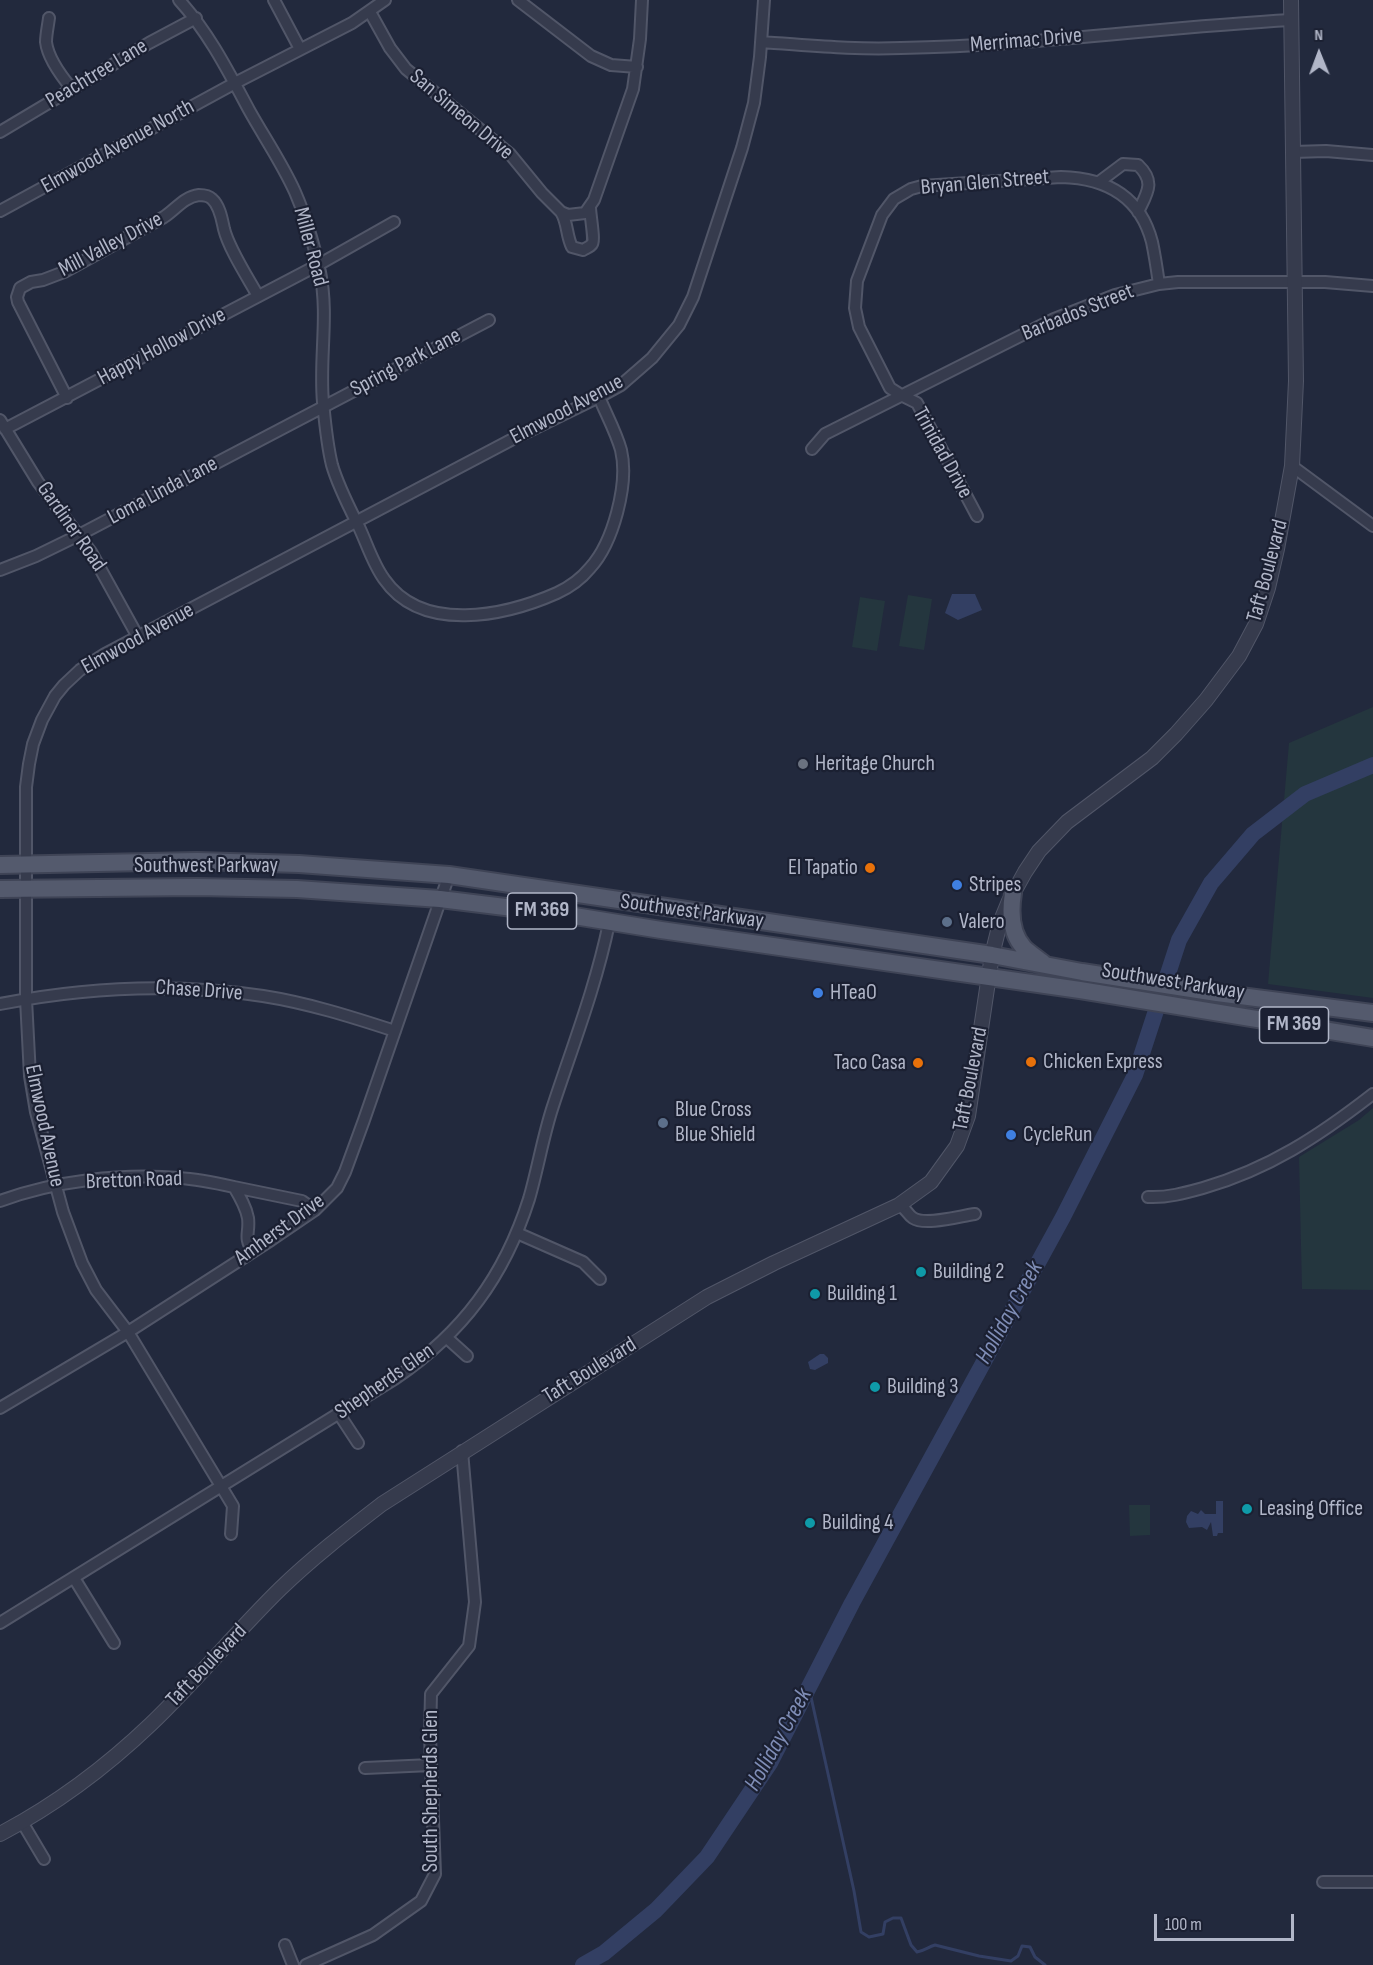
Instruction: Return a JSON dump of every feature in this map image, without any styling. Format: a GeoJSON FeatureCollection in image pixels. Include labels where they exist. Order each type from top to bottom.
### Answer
{"type":"FeatureCollection","features":[{"type":"Feature","properties":{"kind":"main road","name":"Southwest Parkway"},"geometry":{"type":"LineString","coordinates":[[0,865],[197,861],[327,866],[449,875],[992,955],[1217,993],[1373,1013]]}},
{"type":"Feature","properties":{"kind":"main road"},"geometry":{"type":"LineString","coordinates":[[326,891],[327,866]]}},
{"type":"Feature","properties":{"kind":"main road","name":"Southwest Parkway"},"geometry":{"type":"LineString","coordinates":[[0,889],[197,887],[326,891],[440,898],[1080,990],[1373,1038]]}},
{"type":"Feature","properties":{"kind":"main road"},"geometry":{"type":"LineString","coordinates":[[1013,893],[1010,912],[1014,931],[1023,947],[1046,965]]}},
{"type":"Feature","properties":{"kind":"main road"},"geometry":{"type":"LineString","coordinates":[[817,929],[817,953]]}},
{"type":"Feature","properties":{"kind":"street","name":"Miller Road"},"geometry":{"type":"LineString","coordinates":[[179,0],[196,18],[213,45],[296,195],[318,265],[323,295],[321,373],[323,406],[333,467],[383,579],[397,594],[413,606],[428,612],[457,615],[500,610],[540,601],[569,588],[591,568],[607,539],[620,503],[624,472],[621,449],[599,397]]}},
{"type":"Feature","properties":{"kind":"street"},"geometry":{"type":"LineString","coordinates":[[274,0],[300,49]]}},
{"type":"Feature","properties":{"kind":"street","name":"Elmwood Avenue North"},"geometry":{"type":"LineString","coordinates":[[0,211],[235,83],[352,23],[385,0]]}},
{"type":"Feature","properties":{"kind":"street"},"geometry":{"type":"LineString","coordinates":[[518,0],[591,56],[611,65],[637,67]]}},
{"type":"Feature","properties":{"kind":"street"},"geometry":{"type":"LineString","coordinates":[[561,212],[578,215],[585,213],[590,207],[606,169],[633,89],[642,0]]}},
{"type":"Feature","properties":{"kind":"street","name":"Elmwood Avenue"},"geometry":{"type":"LineString","coordinates":[[231,1534],[233,1506],[128,1332],[96,1290],[82,1263],[63,1212],[34,1104],[28,1051],[26,999],[26,787],[33,744],[46,712],[63,685],[80,670],[105,654],[511,440],[599,397],[621,385],[652,358],[679,325],[687,310],[750,123],[764,0]]}},
{"type":"Feature","properties":{"kind":"street","name":"Taft Boulevard"},"geometry":{"type":"LineString","coordinates":[[0,1834],[71,1790],[150,1725],[279,1590],[334,1540],[382,1504],[462,1451],[708,1297],[774,1263],[899,1205],[931,1182],[957,1146],[968,1116],[992,955],[1000,922],[1013,893],[1034,858],[1051,839],[1087,805],[1152,758],[1206,700],[1239,656],[1256,624],[1268,588],[1292,466],[1296,381],[1291,0]]}},
{"type":"Feature","properties":{"kind":"street","name":"San Simeon Drive"},"geometry":{"type":"LineString","coordinates":[[370,12],[390,48],[406,69],[510,154],[561,212],[566,219],[567,237],[572,247],[584,250],[592,244],[595,237],[591,225],[590,207]]}},
{"type":"Feature","properties":{"kind":"street"},"geometry":{"type":"LineString","coordinates":[[49,18],[46,42],[48,51],[72,89]]}},
{"type":"Feature","properties":{"kind":"street","name":"Peachtree Lane"},"geometry":{"type":"LineString","coordinates":[[0,132],[149,43],[196,18]]}},
{"type":"Feature","properties":{"kind":"street","name":"Merrimac Drive"},"geometry":{"type":"LineString","coordinates":[[761,42],[855,48],[901,48],[1038,41],[1147,30],[1291,20]]}},
{"type":"Feature","properties":{"kind":"street"},"geometry":{"type":"LineString","coordinates":[[1293,152],[1326,151],[1373,155]]}},
{"type":"Feature","properties":{"kind":"street"},"geometry":{"type":"LineString","coordinates":[[1099,182],[1123,164],[1138,165],[1146,173],[1149,187],[1138,212]]}},
{"type":"Feature","properties":{"kind":"street","name":"Bryan Glen Street"},"geometry":{"type":"LineString","coordinates":[[901,395],[890,388],[859,327],[855,308],[857,281],[882,215],[894,199],[911,189],[938,184],[1061,177],[1078,177],[1099,182],[1119,192],[1138,212],[1152,242],[1160,284]]}},
{"type":"Feature","properties":{"kind":"street","name":"Mill Valley Drive"},"geometry":{"type":"LineString","coordinates":[[67,398],[18,302],[17,291],[20,288],[64,272],[164,217],[183,201],[197,195],[204,195],[213,200],[222,218],[225,233],[258,296]]}},
{"type":"Feature","properties":{"kind":"street","name":"Happy Hollow Drive"},"geometry":{"type":"LineString","coordinates":[[3,424],[67,398],[318,265],[394,222]]}},
{"type":"Feature","properties":{"kind":"street","name":"Barbados Street"},"geometry":{"type":"LineString","coordinates":[[812,449],[825,434],[901,395],[1054,319],[1115,295],[1178,282],[1353,283],[1373,286]]}},
{"type":"Feature","properties":{"kind":"street","name":"Spring Park Lane"},"geometry":{"type":"LineString","coordinates":[[323,406],[489,320]]}},
{"type":"Feature","properties":{"kind":"street","name":"Trinidad Drive"},"geometry":{"type":"LineString","coordinates":[[901,395],[917,403],[977,516]]}},
{"type":"Feature","properties":{"kind":"street","name":"Loma Linda Lane"},"geometry":{"type":"LineString","coordinates":[[0,570],[79,535],[323,406]]}},
{"type":"Feature","properties":{"kind":"street","name":"Gardiner Road"},"geometry":{"type":"LineString","coordinates":[[3,424],[38,482],[79,535],[105,574],[138,637]]}},
{"type":"Feature","properties":{"kind":"street"},"geometry":{"type":"LineString","coordinates":[[1292,466],[1373,526]]}},
{"type":"Feature","properties":{"kind":"street","name":"Amherst Drive"},"geometry":{"type":"LineString","coordinates":[[0,1408],[128,1332],[253,1251],[315,1210],[337,1188],[345,1172],[449,875]]}},
{"type":"Feature","properties":{"kind":"street","name":"Shepherds Glen"},"geometry":{"type":"LineString","coordinates":[[0,1623],[414,1366],[465,1319],[491,1283],[517,1233],[546,1130],[589,1002],[609,923]]}},
{"type":"Feature","properties":{"kind":"street","name":"Chase Drive"},"geometry":{"type":"LineString","coordinates":[[0,1004],[86,992],[160,987],[213,990],[265,996],[347,1015],[395,1031]]}},
{"type":"Feature","properties":{"kind":"street"},"geometry":{"type":"LineString","coordinates":[[1148,1197],[1167,1196],[1194,1190],[1253,1171],[1315,1137],[1373,1094]]}},
{"type":"Feature","properties":{"kind":"street","name":"Bretton Road"},"geometry":{"type":"LineString","coordinates":[[0,1201],[56,1186],[105,1178],[177,1177],[302,1201],[315,1210]]}},
{"type":"Feature","properties":{"kind":"street"},"geometry":{"type":"LineString","coordinates":[[234,1187],[245,1209],[248,1221],[247,1242],[253,1251]]}},
{"type":"Feature","properties":{"kind":"street"},"geometry":{"type":"LineString","coordinates":[[899,1205],[906,1209],[914,1219],[924,1221],[975,1214]]}},
{"type":"Feature","properties":{"kind":"street"},"geometry":{"type":"LineString","coordinates":[[517,1233],[583,1262],[600,1279]]}},
{"type":"Feature","properties":{"kind":"street"},"geometry":{"type":"LineString","coordinates":[[447,1338],[467,1356]]}},
{"type":"Feature","properties":{"kind":"street"},"geometry":{"type":"LineString","coordinates":[[339,1414],[358,1443]]}},
{"type":"Feature","properties":{"kind":"street","name":"South Shepherds Glen"},"geometry":{"type":"LineString","coordinates":[[306,1965],[373,1935],[420,1901],[435,1874],[431,1694],[469,1646],[475,1602],[462,1451]]}},
{"type":"Feature","properties":{"kind":"street"},"geometry":{"type":"LineString","coordinates":[[74,1578],[114,1643]]}},
{"type":"Feature","properties":{"kind":"street"},"geometry":{"type":"LineString","coordinates":[[365,1768],[431,1765]]}},
{"type":"Feature","properties":{"kind":"street"},"geometry":{"type":"LineString","coordinates":[[22,1822],[44,1859]]}},
{"type":"Feature","properties":{"kind":"street"},"geometry":{"type":"LineString","coordinates":[[1323,1882],[1373,1882]]}},
{"type":"Feature","properties":{"kind":"street"},"geometry":{"type":"LineString","coordinates":[[285,1945],[292,1965]]}},
{"type":"Feature","properties":{"kind":"shaded area"},"geometry":{"type":"Polygon","coordinates":[[[908,595],[932,599],[924,650],[899,646],[908,595]]]}},
{"type":"Feature","properties":{"kind":"shaded area"},"geometry":{"type":"Polygon","coordinates":[[[860,597],[885,601],[877,651],[852,647],[860,597]]]}},
{"type":"Feature","properties":{"kind":"shaded area"},"geometry":{"type":"Polygon","coordinates":[[[1373,707],[1373,998],[1268,984],[1289,743],[1373,707]]]}},
{"type":"Feature","properties":{"kind":"shaded area"},"geometry":{"type":"Polygon","coordinates":[[[1373,1108],[1373,1290],[1302,1289],[1299,1157],[1359,1120],[1373,1108]]]}},
{"type":"Feature","properties":{"kind":"shaded area"},"geometry":{"type":"Polygon","coordinates":[[[1129,1505],[1150,1505],[1150,1535],[1130,1536],[1129,1505]]]}},
{"type":"Feature","properties":{"kind":"water"},"geometry":{"type":"Polygon","coordinates":[[[952,594],[975,594],[982,610],[958,620],[945,613],[952,594]]]}},
{"type":"Feature","properties":{"kind":"water"},"geometry":{"type":"Polygon","coordinates":[[[820,1354],[828,1358],[828,1363],[815,1370],[810,1369],[808,1362],[820,1354]]]}},
{"type":"Feature","properties":{"kind":"water"},"geometry":{"type":"Polygon","coordinates":[[[1216,1501],[1223,1501],[1223,1533],[1213,1536],[1211,1522],[1207,1530],[1202,1527],[1189,1528],[1186,1522],[1191,1511],[1198,1514],[1201,1510],[1205,1514],[1216,1514],[1216,1501]]]}},
{"type":"Feature","properties":{"kind":"waterway","name":"Holliday Creek"},"geometry":{"type":"LineString","coordinates":[[583,1965],[604,1953],[656,1910],[707,1857],[770,1763],[852,1603],[1063,1217],[1135,1075],[1179,940],[1211,883],[1253,834],[1305,794],[1373,765]]}},
{"type":"Feature","properties":{"kind":"waterway"},"geometry":{"type":"LineString","coordinates":[[809,1688],[861,1932],[869,1937],[883,1934],[885,1922],[893,1918],[901,1918],[911,1945],[917,1952],[935,1945],[1011,1961],[1018,1956],[1022,1946],[1030,1947],[1035,1957],[1045,1965]]}},
{"type":"Feature","properties":{"kind":"place","name":"Heritage Church"},"geometry":{"type":"Point","coordinates":[803,764]}},
{"type":"Feature","properties":{"kind":"place","name":"El Tapatio"},"geometry":{"type":"Point","coordinates":[870,868]}},
{"type":"Feature","properties":{"kind":"place","name":"Stripes"},"geometry":{"type":"Point","coordinates":[957,885]}},
{"type":"Feature","properties":{"kind":"place","name":"Valero"},"geometry":{"type":"Point","coordinates":[947,922]}},
{"type":"Feature","properties":{"kind":"place","name":"HTeaO"},"geometry":{"type":"Point","coordinates":[818,993]}},
{"type":"Feature","properties":{"kind":"place","name":"Chicken Express"},"geometry":{"type":"Point","coordinates":[1031,1062]}},
{"type":"Feature","properties":{"kind":"place","name":"Taco Casa"},"geometry":{"type":"Point","coordinates":[918,1063]}},
{"type":"Feature","properties":{"kind":"place","name":"Blue Cross Blue Shield"},"geometry":{"type":"Point","coordinates":[663,1123]}},
{"type":"Feature","properties":{"kind":"place","name":"CycleRun"},"geometry":{"type":"Point","coordinates":[1011,1135]}},
{"type":"Feature","properties":{"kind":"place","name":"Building 2"},"geometry":{"type":"Point","coordinates":[921,1272]}},
{"type":"Feature","properties":{"kind":"place","name":"Building 1"},"geometry":{"type":"Point","coordinates":[815,1294]}},
{"type":"Feature","properties":{"kind":"place","name":"Building 3"},"geometry":{"type":"Point","coordinates":[875,1387]}},
{"type":"Feature","properties":{"kind":"place","name":"Leasing Office"},"geometry":{"type":"Point","coordinates":[1247,1509]}},
{"type":"Feature","properties":{"kind":"place","name":"Building 4"},"geometry":{"type":"Point","coordinates":[810,1523]}}]}
